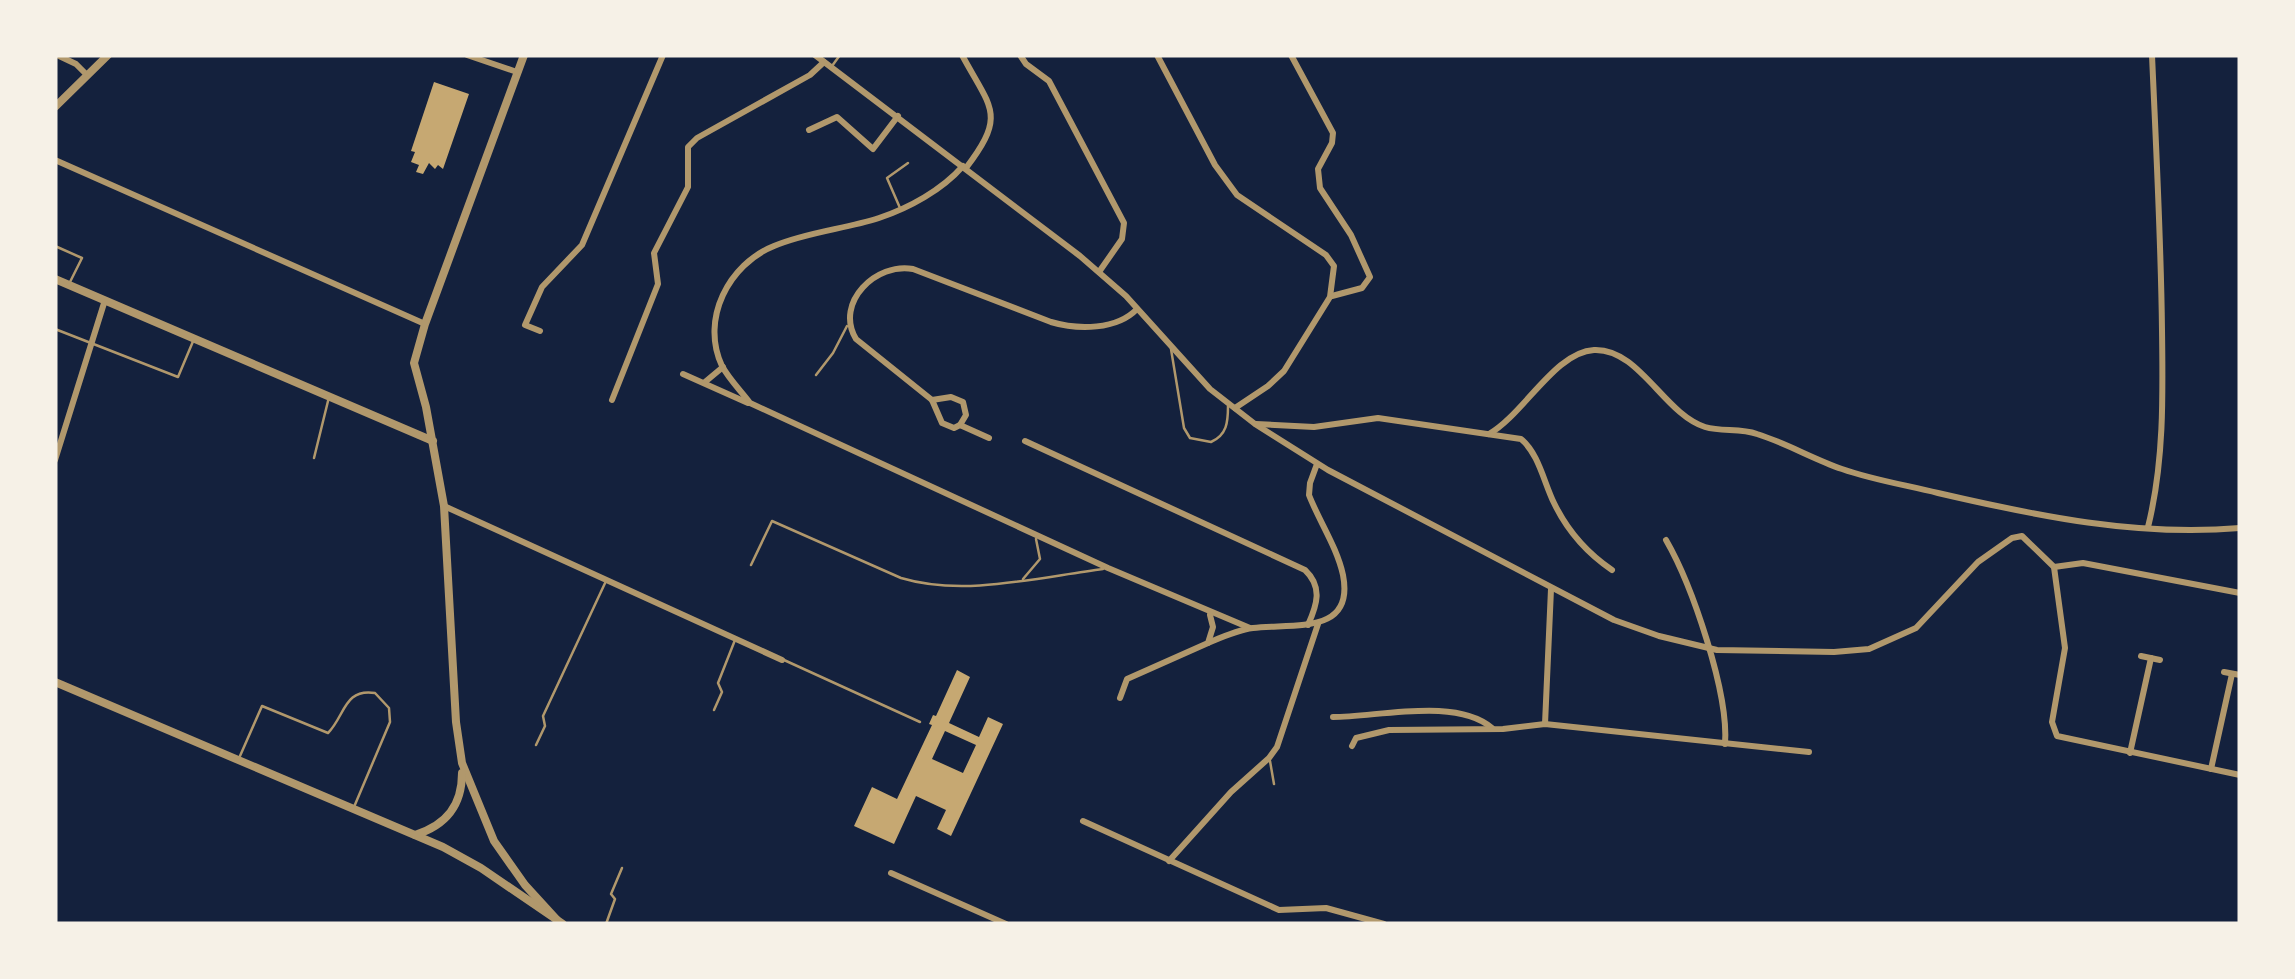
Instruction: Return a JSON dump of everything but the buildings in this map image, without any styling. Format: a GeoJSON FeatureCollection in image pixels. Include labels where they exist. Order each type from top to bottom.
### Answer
{"type":"FeatureCollection","features":[{"type":"Feature","properties":{"kind":"street"},"geometry":{"type":"LineString","coordinates":[[57,55],[76,64],[87,75]]}},
{"type":"Feature","properties":{"kind":"street"},"geometry":{"type":"LineString","coordinates":[[55,107],[108,55]]}},
{"type":"Feature","properties":{"kind":"street"},"geometry":{"type":"LineString","coordinates":[[467,55],[517,72]]}},
{"type":"Feature","properties":{"kind":"street"},"geometry":{"type":"LineString","coordinates":[[416,834],[438,825],[458,805],[462,763],[456,722],[444,506],[414,363],[524,55]]}},
{"type":"Feature","properties":{"kind":"street"},"geometry":{"type":"LineString","coordinates":[[540,331],[526,325],[537,298],[549,278],[582,245],[663,55]]}},
{"type":"Feature","properties":{"kind":"street"},"geometry":{"type":"LineString","coordinates":[[815,55],[1099,272],[1171,347],[1255,424],[1318,464],[1551,589],[1638,630],[1708,649],[1869,649],[1916,628],[1963,575],[2012,538],[2026,538],[2054,567],[2065,648],[2052,722],[2054,732],[2062,738],[2240,776]]}},
{"type":"Feature","properties":{"kind":"street"},"geometry":{"type":"LineString","coordinates":[[750,403],[723,367],[716,348],[716,320],[725,290],[740,268],[773,246],[901,209],[965,167],[991,130],[993,120],[988,101],[962,55]]}},
{"type":"Feature","properties":{"kind":"street"},"geometry":{"type":"LineString","coordinates":[[1020,55],[1049,80],[1124,223],[1122,239],[1099,272]]}},
{"type":"Feature","properties":{"kind":"street"},"geometry":{"type":"LineString","coordinates":[[1157,55],[1216,165],[1238,196],[1330,260],[1335,272],[1330,297],[1277,379],[1232,406]]}},
{"type":"Feature","properties":{"kind":"street"},"geometry":{"type":"LineString","coordinates":[[1291,55],[1333,133],[1332,144],[1318,170],[1320,188],[1352,235],[1370,278],[1362,288],[1330,297]]}},
{"type":"Feature","properties":{"kind":"street"},"geometry":{"type":"LineString","coordinates":[[2148,527],[2159,486],[2163,369],[2161,194],[2152,55]]}},
{"type":"Feature","properties":{"kind":"street"},"geometry":{"type":"LineString","coordinates":[[612,400],[658,284],[654,253],[688,187],[688,147],[697,138],[828,64]]}},
{"type":"Feature","properties":{"kind":"street"},"geometry":{"type":"LineString","coordinates":[[810,130],[837,118],[873,149],[898,116]]}},
{"type":"Feature","properties":{"kind":"street"},"geometry":{"type":"LineString","coordinates":[[55,160],[425,324]]}},
{"type":"Feature","properties":{"kind":"street"},"geometry":{"type":"LineString","coordinates":[[989,438],[960,426],[947,427],[932,400],[856,338],[850,320],[867,281],[882,271],[913,269],[1060,324],[1109,324],[1125,320],[1137,308]]}},
{"type":"Feature","properties":{"kind":"street"},"geometry":{"type":"LineString","coordinates":[[55,279],[433,441]]}},
{"type":"Feature","properties":{"kind":"street"},"geometry":{"type":"LineString","coordinates":[[56,454],[104,300]]}},
{"type":"Feature","properties":{"kind":"street"},"geometry":{"type":"LineString","coordinates":[[1489,434],[1517,414],[1565,361],[1586,352],[1607,351],[1625,360],[1686,417],[1705,426],[1750,431],[1841,469],[1999,507],[2092,524],[2199,531],[2240,528]]}},
{"type":"Feature","properties":{"kind":"street"},"geometry":{"type":"LineString","coordinates":[[704,383],[723,367]]}},
{"type":"Feature","properties":{"kind":"street"},"geometry":{"type":"LineString","coordinates":[[683,374],[1210,614],[1250,628]]}},
{"type":"Feature","properties":{"kind":"street"},"geometry":{"type":"LineString","coordinates":[[932,400],[951,397],[963,402],[966,415],[960,426]]}},
{"type":"Feature","properties":{"kind":"street"},"geometry":{"type":"LineString","coordinates":[[1255,424],[1314,427],[1378,418],[1525,442],[1562,518],[1582,544],[1612,570]]}},
{"type":"Feature","properties":{"kind":"street"},"geometry":{"type":"LineString","coordinates":[[1025,441],[1306,570],[1318,593],[1308,625]]}},
{"type":"Feature","properties":{"kind":"street"},"geometry":{"type":"LineString","coordinates":[[1120,698],[1128,678],[1208,643],[1250,628],[1329,620],[1338,609],[1344,579],[1310,494],[1318,464]]}},
{"type":"Feature","properties":{"kind":"street"},"geometry":{"type":"LineString","coordinates":[[444,506],[782,660]]}},
{"type":"Feature","properties":{"kind":"street"},"geometry":{"type":"LineString","coordinates":[[1666,540],[1690,590],[1708,649],[1725,721],[1725,744]]}},
{"type":"Feature","properties":{"kind":"street"},"geometry":{"type":"LineString","coordinates":[[2054,567],[2083,563],[2240,593]]}},
{"type":"Feature","properties":{"kind":"street"},"geometry":{"type":"LineString","coordinates":[[1546,724],[1551,589]]}},
{"type":"Feature","properties":{"kind":"street"},"geometry":{"type":"LineString","coordinates":[[1208,643],[1213,626],[1210,614]]}},
{"type":"Feature","properties":{"kind":"street"},"geometry":{"type":"LineString","coordinates":[[1169,860],[1231,792],[1269,758],[1293,703],[1318,624]]}},
{"type":"Feature","properties":{"kind":"street"},"geometry":{"type":"LineString","coordinates":[[2141,656],[2160,660]]}},
{"type":"Feature","properties":{"kind":"street"},"geometry":{"type":"LineString","coordinates":[[2130,752],[2150,658]]}},
{"type":"Feature","properties":{"kind":"street"},"geometry":{"type":"LineString","coordinates":[[2211,769],[2232,674]]}},
{"type":"Feature","properties":{"kind":"street"},"geometry":{"type":"LineString","coordinates":[[55,682],[416,834],[481,868],[560,922]]}},
{"type":"Feature","properties":{"kind":"street"},"geometry":{"type":"LineString","coordinates":[[1333,717],[1450,710],[1482,720],[1492,729]]}},
{"type":"Feature","properties":{"kind":"street"},"geometry":{"type":"LineString","coordinates":[[1352,746],[1356,738],[1389,730],[1546,724],[1809,752]]}},
{"type":"Feature","properties":{"kind":"street"},"geometry":{"type":"LineString","coordinates":[[462,763],[494,841],[525,885],[560,922]]}},
{"type":"Feature","properties":{"kind":"street"},"geometry":{"type":"LineString","coordinates":[[1083,821],[1279,910],[1326,908],[1384,924]]}},
{"type":"Feature","properties":{"kind":"street"},"geometry":{"type":"LineString","coordinates":[[892,873],[1006,924]]}},
{"type":"Feature","properties":{"kind":"lane"},"geometry":{"type":"LineString","coordinates":[[828,64],[840,55]]}},
{"type":"Feature","properties":{"kind":"lane"},"geometry":{"type":"LineString","coordinates":[[901,209],[887,178],[908,164]]}},
{"type":"Feature","properties":{"kind":"lane"},"geometry":{"type":"LineString","coordinates":[[55,246],[82,258],[69,285]]}},
{"type":"Feature","properties":{"kind":"lane"},"geometry":{"type":"LineString","coordinates":[[816,375],[850,320]]}},
{"type":"Feature","properties":{"kind":"lane"},"geometry":{"type":"LineString","coordinates":[[55,328],[178,377],[195,338]]}},
{"type":"Feature","properties":{"kind":"lane"},"geometry":{"type":"LineString","coordinates":[[1171,347],[1184,428],[1190,438],[1210,442],[1221,436],[1232,406]]}},
{"type":"Feature","properties":{"kind":"lane"},"geometry":{"type":"LineString","coordinates":[[314,458],[330,396]]}},
{"type":"Feature","properties":{"kind":"lane"},"geometry":{"type":"LineString","coordinates":[[751,565],[772,521],[907,580],[964,585],[1108,568]]}},
{"type":"Feature","properties":{"kind":"lane"},"geometry":{"type":"LineString","coordinates":[[1022,580],[1040,559],[1034,535]]}},
{"type":"Feature","properties":{"kind":"lane"},"geometry":{"type":"LineString","coordinates":[[536,745],[545,726],[544,716],[606,580]]}},
{"type":"Feature","properties":{"kind":"lane"},"geometry":{"type":"LineString","coordinates":[[714,710],[722,692],[718,682],[736,639]]}},
{"type":"Feature","properties":{"kind":"lane"},"geometry":{"type":"LineString","coordinates":[[782,660],[920,722]]}},
{"type":"Feature","properties":{"kind":"lane"},"geometry":{"type":"LineString","coordinates":[[239,760],[262,706],[328,733],[347,700],[361,692],[375,693],[390,708],[390,722],[353,808]]}},
{"type":"Feature","properties":{"kind":"lane"},"geometry":{"type":"LineString","coordinates":[[1269,758],[1274,784]]}},
{"type":"Feature","properties":{"kind":"lane"},"geometry":{"type":"LineString","coordinates":[[606,924],[616,899],[610,894],[622,868]]}}]}
